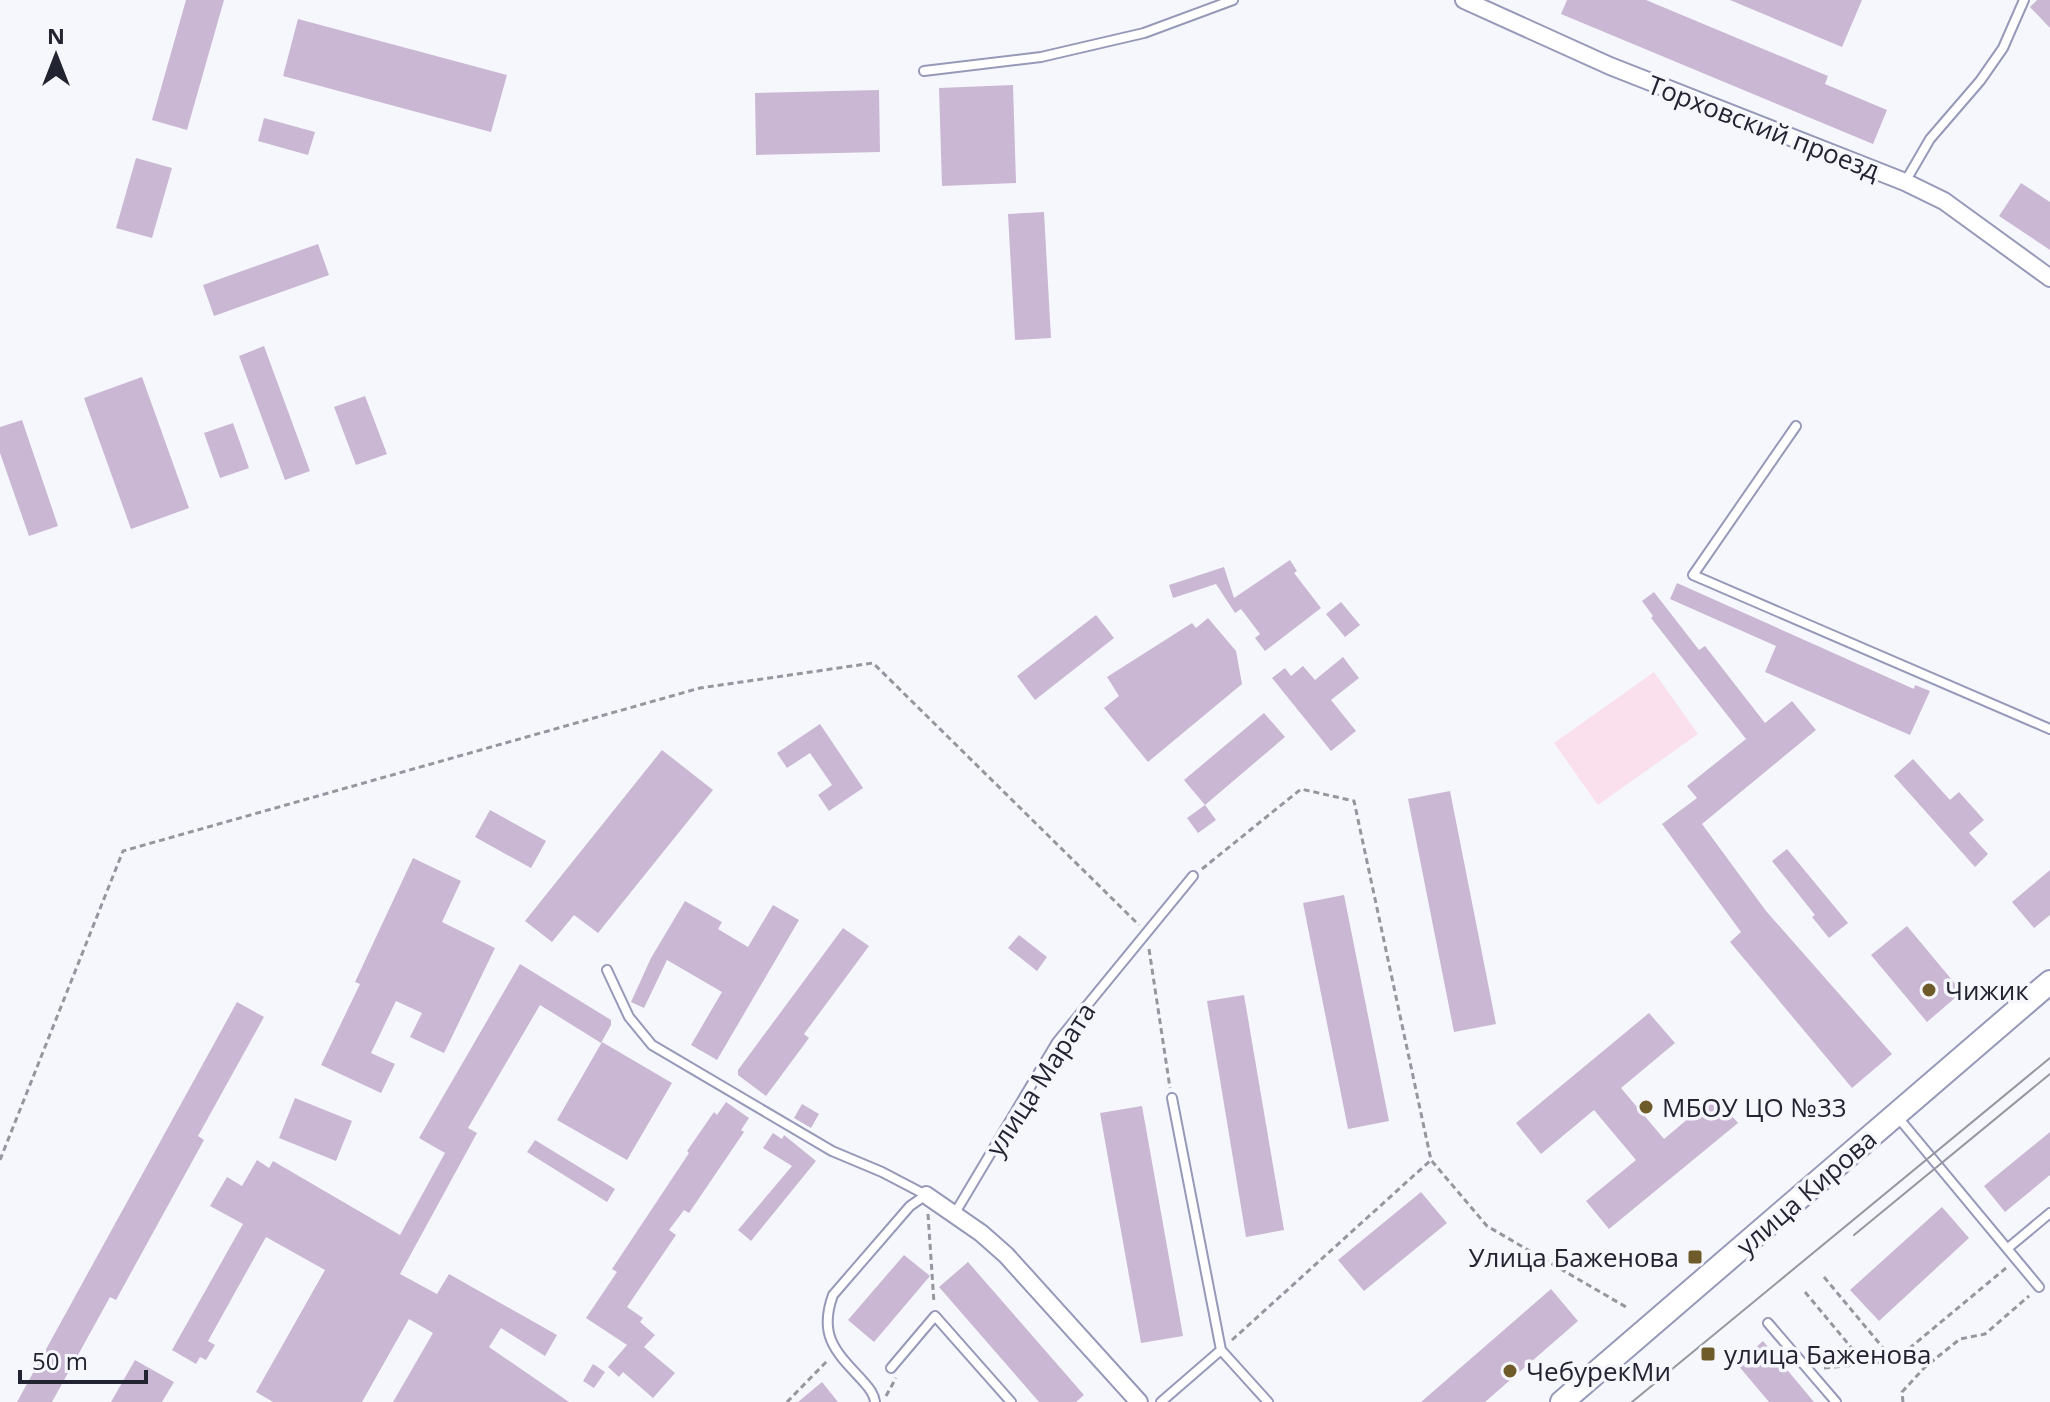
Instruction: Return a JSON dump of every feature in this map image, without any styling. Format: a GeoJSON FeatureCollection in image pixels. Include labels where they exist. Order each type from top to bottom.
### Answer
{"type":"FeatureCollection","features":[{"type":"Feature","properties":{"kind":"street","name":"Торховский проезд"},"geometry":{"type":"LineString","coordinates":[[1464,0],[1610,66],[1905,182],[1944,201],[2049,276]]}},
{"type":"Feature","properties":{"kind":"street","name":"улица Кирова"},"geometry":{"type":"LineString","coordinates":[[1562,1402],[2050,982]]}},
{"type":"Feature","properties":{"kind":"street"},"geometry":{"type":"LineString","coordinates":[[926,1195],[955,1213],[1006,1255],[1139,1402]]}},
{"type":"Feature","properties":{"kind":"lane"},"geometry":{"type":"LineString","coordinates":[[924,71],[1041,57],[1144,33],[1233,0]]}},
{"type":"Feature","properties":{"kind":"lane"},"geometry":{"type":"LineString","coordinates":[[1905,182],[1930,139],[1980,81],[2003,48],[2024,0]]}},
{"type":"Feature","properties":{"kind":"lane"},"geometry":{"type":"LineString","coordinates":[[1796,426],[1693,575],[2050,729]]}},
{"type":"Feature","properties":{"kind":"lane","name":"улица Марата"},"geometry":{"type":"LineString","coordinates":[[955,1213],[1057,1042],[1193,876]]}},
{"type":"Feature","properties":{"kind":"lane"},"geometry":{"type":"LineString","coordinates":[[607,970],[629,1017],[652,1045],[832,1151],[926,1195],[910,1206],[833,1295],[826,1314],[836,1351],[875,1397],[875,1402]]}},
{"type":"Feature","properties":{"kind":"lane"},"geometry":{"type":"LineString","coordinates":[[1172,1098],[1221,1350],[1268,1402]]}},
{"type":"Feature","properties":{"kind":"lane"},"geometry":{"type":"LineString","coordinates":[[1895,1114],[2039,1287]]}},
{"type":"Feature","properties":{"kind":"lane"},"geometry":{"type":"LineString","coordinates":[[2008,1248],[2050,1213]]}},
{"type":"Feature","properties":{"kind":"lane"},"geometry":{"type":"LineString","coordinates":[[891,1368],[935,1316],[1011,1402]]}},
{"type":"Feature","properties":{"kind":"lane"},"geometry":{"type":"LineString","coordinates":[[1768,1323],[1836,1402]]}},
{"type":"Feature","properties":{"kind":"lane"},"geometry":{"type":"LineString","coordinates":[[1161,1402],[1221,1350]]}},
{"type":"Feature","properties":{"kind":"path"},"geometry":{"type":"LineString","coordinates":[[0,1160],[123,851],[700,688],[873,663],[1146,932],[1172,1098]]}},
{"type":"Feature","properties":{"kind":"path"},"geometry":{"type":"LineString","coordinates":[[1193,876],[1301,789],[1354,801],[1431,1160],[1487,1226],[1626,1307]]}},
{"type":"Feature","properties":{"kind":"path"},"geometry":{"type":"LineString","coordinates":[[1221,1350],[1431,1160]]}},
{"type":"Feature","properties":{"kind":"path"},"geometry":{"type":"LineString","coordinates":[[926,1195],[935,1316]]}},
{"type":"Feature","properties":{"kind":"path"},"geometry":{"type":"LineString","coordinates":[[1808,1369],[1894,1361],[2017,1259]]}},
{"type":"Feature","properties":{"kind":"path"},"geometry":{"type":"LineString","coordinates":[[1824,1277],[1894,1361]]}},
{"type":"Feature","properties":{"kind":"path"},"geometry":{"type":"LineString","coordinates":[[1903,1402],[1902,1392],[1925,1367],[1960,1339],[1985,1334],[2039,1287]]}},
{"type":"Feature","properties":{"kind":"path"},"geometry":{"type":"LineString","coordinates":[[1805,1292],[1865,1364]]}},
{"type":"Feature","properties":{"kind":"path"},"geometry":{"type":"LineString","coordinates":[[787,1402],[836,1351]]}},
{"type":"Feature","properties":{"kind":"path"},"geometry":{"type":"LineString","coordinates":[[882,1402],[896,1379],[891,1368]]}},
{"type":"Feature","properties":{"kind":"shaded area"},"geometry":{"type":"Polygon","coordinates":[[[1654,672],[1698,734],[1598,805],[1554,743],[1654,672]]]}},
{"type":"Feature","properties":{"kind":"building"},"geometry":{"type":"Polygon","coordinates":[[[186,0],[224,0],[187,130],[152,120],[186,0]]]}},
{"type":"Feature","properties":{"kind":"building"},"geometry":{"type":"Polygon","coordinates":[[[1567,0],[1646,0],[1828,76],[1825,84],[1887,110],[1873,144],[1561,14],[1567,0]]]}},
{"type":"Feature","properties":{"kind":"building"},"geometry":{"type":"Polygon","coordinates":[[[1730,0],[1862,0],[1842,47],[1730,0]]]}},
{"type":"Feature","properties":{"kind":"building"},"geometry":{"type":"Polygon","coordinates":[[[2037,0],[2050,0],[2050,28],[2030,7],[2037,0]]]}},
{"type":"Feature","properties":{"kind":"building"},"geometry":{"type":"Polygon","coordinates":[[[298,19],[507,75],[491,132],[283,76],[298,19]]]}},
{"type":"Feature","properties":{"kind":"building"},"geometry":{"type":"Polygon","coordinates":[[[1013,85],[1016,183],[942,186],[939,88],[1013,85]]]}},
{"type":"Feature","properties":{"kind":"building"},"geometry":{"type":"Polygon","coordinates":[[[879,90],[880,152],[756,155],[755,93],[879,90]]]}},
{"type":"Feature","properties":{"kind":"building"},"geometry":{"type":"Polygon","coordinates":[[[264,118],[315,132],[308,155],[258,141],[264,118]]]}},
{"type":"Feature","properties":{"kind":"building"},"geometry":{"type":"Polygon","coordinates":[[[136,158],[172,168],[152,238],[116,228],[136,158]]]}},
{"type":"Feature","properties":{"kind":"building"},"geometry":{"type":"Polygon","coordinates":[[[2021,183],[2050,202],[2050,250],[1999,216],[2021,183]]]}},
{"type":"Feature","properties":{"kind":"building"},"geometry":{"type":"Polygon","coordinates":[[[1044,212],[1051,338],[1015,340],[1008,214],[1044,212]]]}},
{"type":"Feature","properties":{"kind":"building"},"geometry":{"type":"Polygon","coordinates":[[[318,244],[329,275],[214,316],[203,285],[318,244]]]}},
{"type":"Feature","properties":{"kind":"building"},"geometry":{"type":"Polygon","coordinates":[[[264,346],[310,471],[285,480],[239,356],[264,346]]]}},
{"type":"Feature","properties":{"kind":"building"},"geometry":{"type":"Polygon","coordinates":[[[142,377],[189,508],[131,529],[84,398],[142,377]]]}},
{"type":"Feature","properties":{"kind":"building"},"geometry":{"type":"Polygon","coordinates":[[[365,396],[387,454],[356,465],[334,407],[365,396]]]}},
{"type":"Feature","properties":{"kind":"building"},"geometry":{"type":"Polygon","coordinates":[[[22,420],[58,526],[29,536],[0,453],[0,427],[22,420]]]}},
{"type":"Feature","properties":{"kind":"building"},"geometry":{"type":"Polygon","coordinates":[[[233,423],[249,468],[220,478],[204,433],[233,423]]]}},
{"type":"Feature","properties":{"kind":"building"},"geometry":{"type":"Polygon","coordinates":[[[1290,560],[1297,571],[1294,573],[1321,608],[1265,651],[1255,638],[1260,634],[1241,609],[1235,613],[1216,584],[1173,598],[1169,585],[1224,567],[1234,598],[1290,560]]]}},
{"type":"Feature","properties":{"kind":"building"},"geometry":{"type":"Polygon","coordinates":[[[1677,583],[1914,689],[1915,685],[1930,691],[1910,735],[1765,672],[1776,646],[1670,599],[1677,583]]]}},
{"type":"Feature","properties":{"kind":"building"},"geometry":{"type":"Polygon","coordinates":[[[1654,592],[1699,650],[1705,646],[1765,723],[1792,701],[1816,730],[1702,824],[1766,911],[1892,1054],[1852,1088],[1730,942],[1741,932],[1662,824],[1697,798],[1687,786],[1746,739],[1651,618],[1653,616],[1642,601],[1654,592]]]}},
{"type":"Feature","properties":{"kind":"building"},"geometry":{"type":"Polygon","coordinates":[[[1341,602],[1360,625],[1345,637],[1326,614],[1341,602]]]}},
{"type":"Feature","properties":{"kind":"building"},"geometry":{"type":"Polygon","coordinates":[[[1096,615],[1114,638],[1035,700],[1017,676],[1096,615]]]}},
{"type":"Feature","properties":{"kind":"building"},"geometry":{"type":"Polygon","coordinates":[[[1208,618],[1236,651],[1242,684],[1148,762],[1104,708],[1119,696],[1107,677],[1192,623],[1196,628],[1208,618]]]}},
{"type":"Feature","properties":{"kind":"building"},"geometry":{"type":"Polygon","coordinates":[[[1343,657],[1359,678],[1331,700],[1356,731],[1331,751],[1272,678],[1285,668],[1291,676],[1303,666],[1315,680],[1343,657]]]}},
{"type":"Feature","properties":{"kind":"building"},"geometry":{"type":"Polygon","coordinates":[[[1264,713],[1285,737],[1205,805],[1184,780],[1264,713]]]}},
{"type":"Feature","properties":{"kind":"building"},"geometry":{"type":"Polygon","coordinates":[[[820,724],[863,788],[829,811],[818,795],[832,785],[810,753],[787,768],[777,753],[820,724]]]}},
{"type":"Feature","properties":{"kind":"building"},"geometry":{"type":"Polygon","coordinates":[[[662,750],[713,790],[598,933],[574,915],[552,942],[525,921],[662,750]]]}},
{"type":"Feature","properties":{"kind":"building"},"geometry":{"type":"Polygon","coordinates":[[[1913,759],[1950,800],[1959,792],[1984,820],[1969,833],[1988,854],[1975,867],[1894,776],[1913,759]]]}},
{"type":"Feature","properties":{"kind":"building"},"geometry":{"type":"Polygon","coordinates":[[[1450,791],[1496,1024],[1454,1032],[1408,799],[1450,791]]]}},
{"type":"Feature","properties":{"kind":"building"},"geometry":{"type":"Polygon","coordinates":[[[1205,805],[1216,820],[1198,833],[1187,818],[1205,805]]]}},
{"type":"Feature","properties":{"kind":"building"},"geometry":{"type":"Polygon","coordinates":[[[490,810],[546,841],[531,868],[475,837],[490,810]]]}},
{"type":"Feature","properties":{"kind":"building"},"geometry":{"type":"Polygon","coordinates":[[[1787,849],[1848,923],[1829,938],[1812,917],[1815,915],[1772,861],[1787,849]]]}},
{"type":"Feature","properties":{"kind":"building"},"geometry":{"type":"Polygon","coordinates":[[[413,858],[461,881],[442,922],[495,948],[444,1053],[410,1037],[422,1013],[396,1001],[371,1053],[395,1064],[381,1093],[321,1065],[360,984],[355,982],[413,858]]]}},
{"type":"Feature","properties":{"kind":"building"},"geometry":{"type":"Polygon","coordinates":[[[2050,870],[2050,915],[2034,928],[2012,902],[2050,870]]]}},
{"type":"Feature","properties":{"kind":"building"},"geometry":{"type":"Polygon","coordinates":[[[1344,895],[1389,1121],[1348,1129],[1303,903],[1344,895]]]}},
{"type":"Feature","properties":{"kind":"building"},"geometry":{"type":"Polygon","coordinates":[[[685,901],[722,922],[718,929],[748,947],[773,905],[799,920],[717,1060],[691,1045],[722,992],[667,960],[644,1008],[631,1002],[651,958],[685,901]]]}},
{"type":"Feature","properties":{"kind":"building"},"geometry":{"type":"Polygon","coordinates":[[[1907,926],[1962,992],[1927,1022],[1871,955],[1907,926]]]}},
{"type":"Feature","properties":{"kind":"building"},"geometry":{"type":"Polygon","coordinates":[[[843,928],[869,946],[804,1034],[809,1038],[766,1096],[738,1075],[738,1070],[843,928]]]}},
{"type":"Feature","properties":{"kind":"building"},"geometry":{"type":"Polygon","coordinates":[[[1019,935],[1047,957],[1037,971],[1008,948],[1019,935]]]}},
{"type":"Feature","properties":{"kind":"building"},"geometry":{"type":"Polygon","coordinates":[[[520,964],[611,1020],[611,1025],[601,1043],[540,1005],[468,1128],[477,1133],[400,1274],[437,1294],[449,1274],[557,1335],[545,1356],[501,1328],[489,1347],[569,1402],[393,1402],[433,1333],[409,1319],[362,1402],[273,1402],[256,1392],[325,1270],[266,1237],[208,1341],[215,1345],[206,1360],[200,1357],[196,1364],[172,1350],[243,1224],[210,1206],[227,1177],[242,1186],[257,1160],[269,1168],[273,1161],[400,1235],[445,1153],[419,1138],[520,964]]]}},
{"type":"Feature","properties":{"kind":"building"},"geometry":{"type":"Polygon","coordinates":[[[1244,995],[1284,1230],[1246,1237],[1207,1001],[1244,995]]]}},
{"type":"Feature","properties":{"kind":"building"},"geometry":{"type":"Polygon","coordinates":[[[237,1002],[264,1017],[198,1136],[204,1140],[116,1300],[110,1297],[52,1402],[17,1402],[237,1002]]]}},
{"type":"Feature","properties":{"kind":"building"},"geometry":{"type":"Polygon","coordinates":[[[1649,1013],[1675,1043],[1621,1088],[1664,1139],[1715,1096],[1738,1123],[1609,1229],[1586,1201],[1636,1160],[1594,1110],[1541,1154],[1516,1123],[1649,1013]]]}},
{"type":"Feature","properties":{"kind":"building"},"geometry":{"type":"Polygon","coordinates":[[[602,1042],[672,1083],[627,1160],[557,1120],[602,1042]]]}},
{"type":"Feature","properties":{"kind":"building"},"geometry":{"type":"Polygon","coordinates":[[[295,1098],[352,1121],[336,1161],[279,1138],[295,1098]]]}},
{"type":"Feature","properties":{"kind":"building"},"geometry":{"type":"Polygon","coordinates":[[[726,1102],[749,1118],[741,1130],[744,1132],[689,1213],[684,1210],[669,1230],[676,1235],[627,1307],[643,1318],[640,1322],[655,1335],[644,1347],[675,1373],[653,1398],[623,1372],[619,1377],[608,1367],[627,1345],[586,1318],[617,1272],[612,1269],[689,1153],[687,1151],[714,1112],[717,1115],[726,1102]]]}},
{"type":"Feature","properties":{"kind":"building"},"geometry":{"type":"Polygon","coordinates":[[[802,1104],[819,1114],[811,1128],[794,1118],[802,1104]]]}},
{"type":"Feature","properties":{"kind":"building"},"geometry":{"type":"Polygon","coordinates":[[[1142,1106],[1183,1336],[1141,1343],[1100,1113],[1142,1106]]]}},
{"type":"Feature","properties":{"kind":"building"},"geometry":{"type":"Polygon","coordinates":[[[2050,1132],[2050,1175],[2005,1212],[1984,1186],[2050,1132]]]}},
{"type":"Feature","properties":{"kind":"building"},"geometry":{"type":"Polygon","coordinates":[[[773,1133],[782,1139],[784,1135],[816,1161],[751,1241],[738,1230],[792,1166],[763,1148],[773,1133]]]}},
{"type":"Feature","properties":{"kind":"building"},"geometry":{"type":"Polygon","coordinates":[[[535,1140],[615,1189],[607,1202],[527,1152],[535,1140]]]}},
{"type":"Feature","properties":{"kind":"building"},"geometry":{"type":"Polygon","coordinates":[[[1421,1192],[1447,1223],[1364,1291],[1338,1260],[1421,1192]]]}},
{"type":"Feature","properties":{"kind":"building"},"geometry":{"type":"Polygon","coordinates":[[[1942,1207],[1969,1238],[1879,1321],[1850,1290],[1942,1207]]]}},
{"type":"Feature","properties":{"kind":"building"},"geometry":{"type":"Polygon","coordinates":[[[904,1255],[930,1276],[874,1342],[848,1320],[904,1255]]]}},
{"type":"Feature","properties":{"kind":"building"},"geometry":{"type":"Polygon","coordinates":[[[968,1262],[1084,1395],[1076,1402],[1039,1402],[939,1287],[968,1262]]]}},
{"type":"Feature","properties":{"kind":"building"},"geometry":{"type":"Polygon","coordinates":[[[1551,1289],[1578,1321],[1485,1402],[1421,1402],[1551,1289]]]}},
{"type":"Feature","properties":{"kind":"building"},"geometry":{"type":"Polygon","coordinates":[[[1763,1341],[1814,1402],[1769,1402],[1737,1364],[1763,1341]]]}},
{"type":"Feature","properties":{"kind":"building"},"geometry":{"type":"Polygon","coordinates":[[[135,1360],[174,1382],[162,1402],[111,1402],[135,1360]]]}},
{"type":"Feature","properties":{"kind":"building"},"geometry":{"type":"Polygon","coordinates":[[[593,1364],[605,1372],[594,1388],[583,1381],[593,1364]]]}},
{"type":"Feature","properties":{"kind":"building"},"geometry":{"type":"Polygon","coordinates":[[[822,1382],[838,1402],[798,1402],[822,1382]]]}},
{"type":"Feature","properties":{"kind":"tram line"},"geometry":{"type":"LineString","coordinates":[[1632,1402],[2050,1058]]}},
{"type":"Feature","properties":{"kind":"tram line"},"geometry":{"type":"LineString","coordinates":[[1854,1235],[2050,1074]]}},
{"type":"Feature","properties":{"kind":"place","name":"Чижик"},"geometry":{"type":"Point","coordinates":[1929,990]}},
{"type":"Feature","properties":{"kind":"place","name":"МБОУ ЦО №33"},"geometry":{"type":"Point","coordinates":[1646,1107]}},
{"type":"Feature","properties":{"kind":"place","name":"Улица Баженова"},"geometry":{"type":"Point","coordinates":[1695,1257]}},
{"type":"Feature","properties":{"kind":"place","name":"улица Баженова"},"geometry":{"type":"Point","coordinates":[1708,1354]}},
{"type":"Feature","properties":{"kind":"place","name":"ЧебурекМи"},"geometry":{"type":"Point","coordinates":[1510,1371]}}]}
